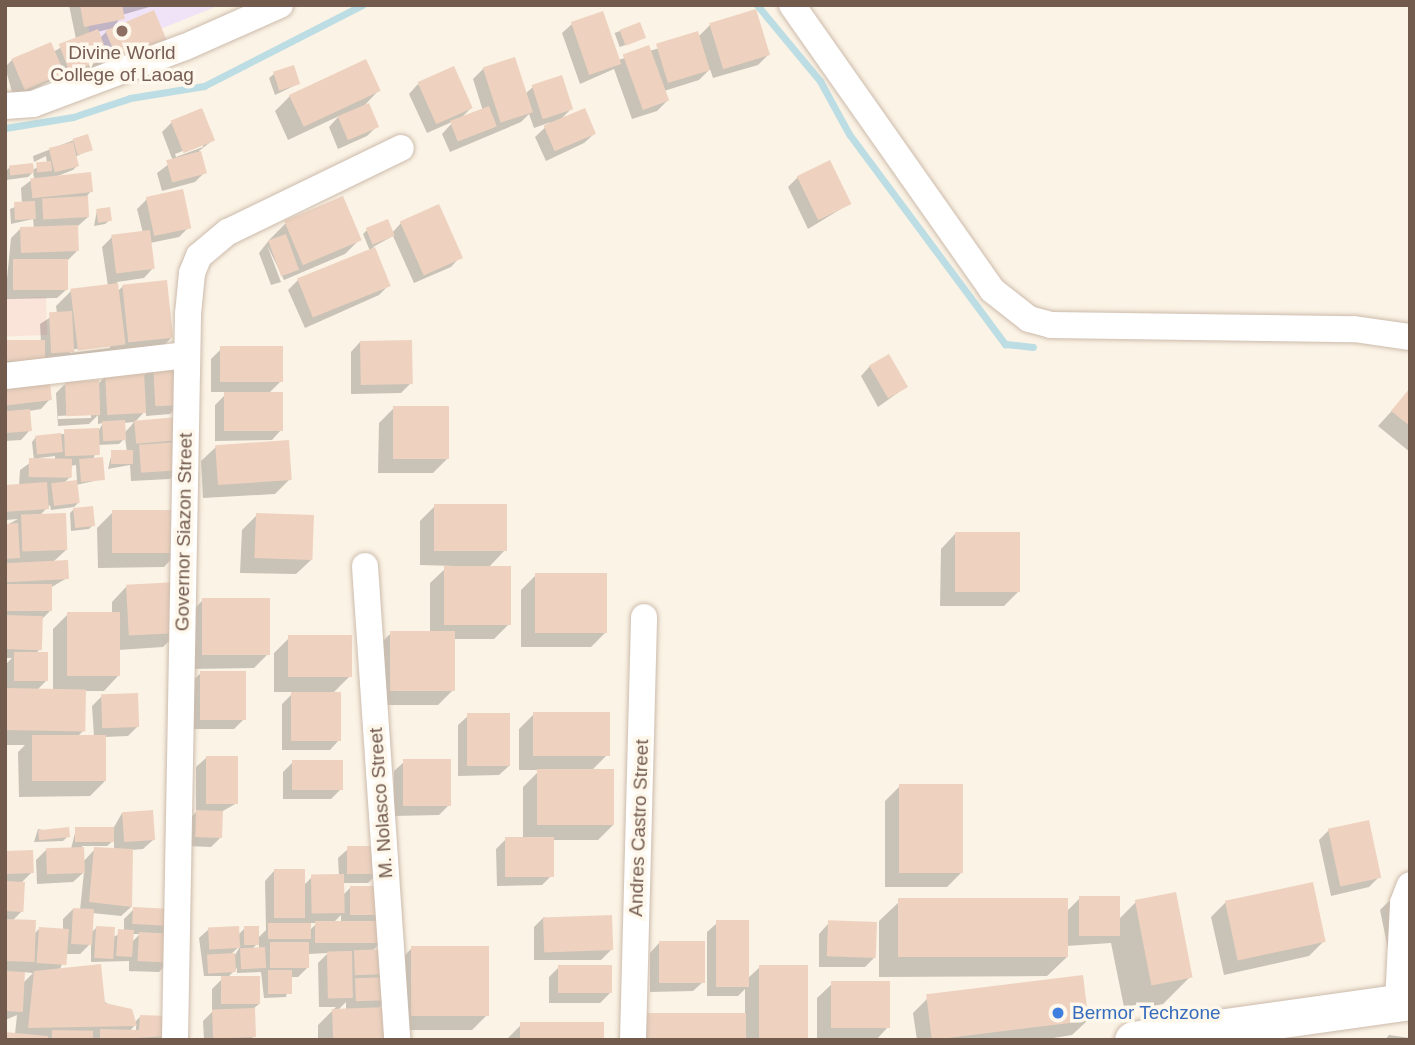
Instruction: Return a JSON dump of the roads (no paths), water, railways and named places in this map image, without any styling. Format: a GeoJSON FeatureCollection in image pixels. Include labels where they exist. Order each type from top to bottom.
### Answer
{"type":"FeatureCollection","features":[{"type":"Feature","properties":{"kind":"main road"},"geometry":{"type":"LineString","coordinates":[[1133,1040],[1404,1002]]}},
{"type":"Feature","properties":{"kind":"street"},"geometry":{"type":"LineString","coordinates":[[5,106],[33,104],[184,47],[280,5]]}},
{"type":"Feature","properties":{"kind":"street"},"geometry":{"type":"LineString","coordinates":[[792,5],[992,290],[1029,319],[1051,325],[1354,329],[1410,337]]}},
{"type":"Feature","properties":{"kind":"street","name":"Governor Siazon Street"},"geometry":{"type":"LineString","coordinates":[[175,1040],[187,355],[192,273],[199,256],[212,242],[401,148]]}},
{"type":"Feature","properties":{"kind":"street"},"geometry":{"type":"LineString","coordinates":[[5,376],[187,355]]}},
{"type":"Feature","properties":{"kind":"street","name":"M. Nolasco Street"},"geometry":{"type":"LineString","coordinates":[[365,566],[397,1040]]}},
{"type":"Feature","properties":{"kind":"street","name":"Andres Castro Street"},"geometry":{"type":"LineString","coordinates":[[633,1040],[644,617]]}},
{"type":"Feature","properties":{"kind":"street"},"geometry":{"type":"LineString","coordinates":[[1404,1002],[1403,903],[1410,885]]}},
{"type":"Feature","properties":{"kind":"waterway"},"geometry":{"type":"LineString","coordinates":[[5,128],[73,117],[130,98],[204,86],[362,5]]}},
{"type":"Feature","properties":{"kind":"waterway"},"geometry":{"type":"LineString","coordinates":[[757,5],[820,81],[849,134],[1005,344],[1033,347]]}},
{"type":"Feature","properties":{"kind":"place","name":"Divine World College of Laoag"},"geometry":{"type":"Point","coordinates":[122,31]}},
{"type":"Feature","properties":{"kind":"place","name":"Bermor Techzone"},"geometry":{"type":"Point","coordinates":[1058,1013]}}]}
